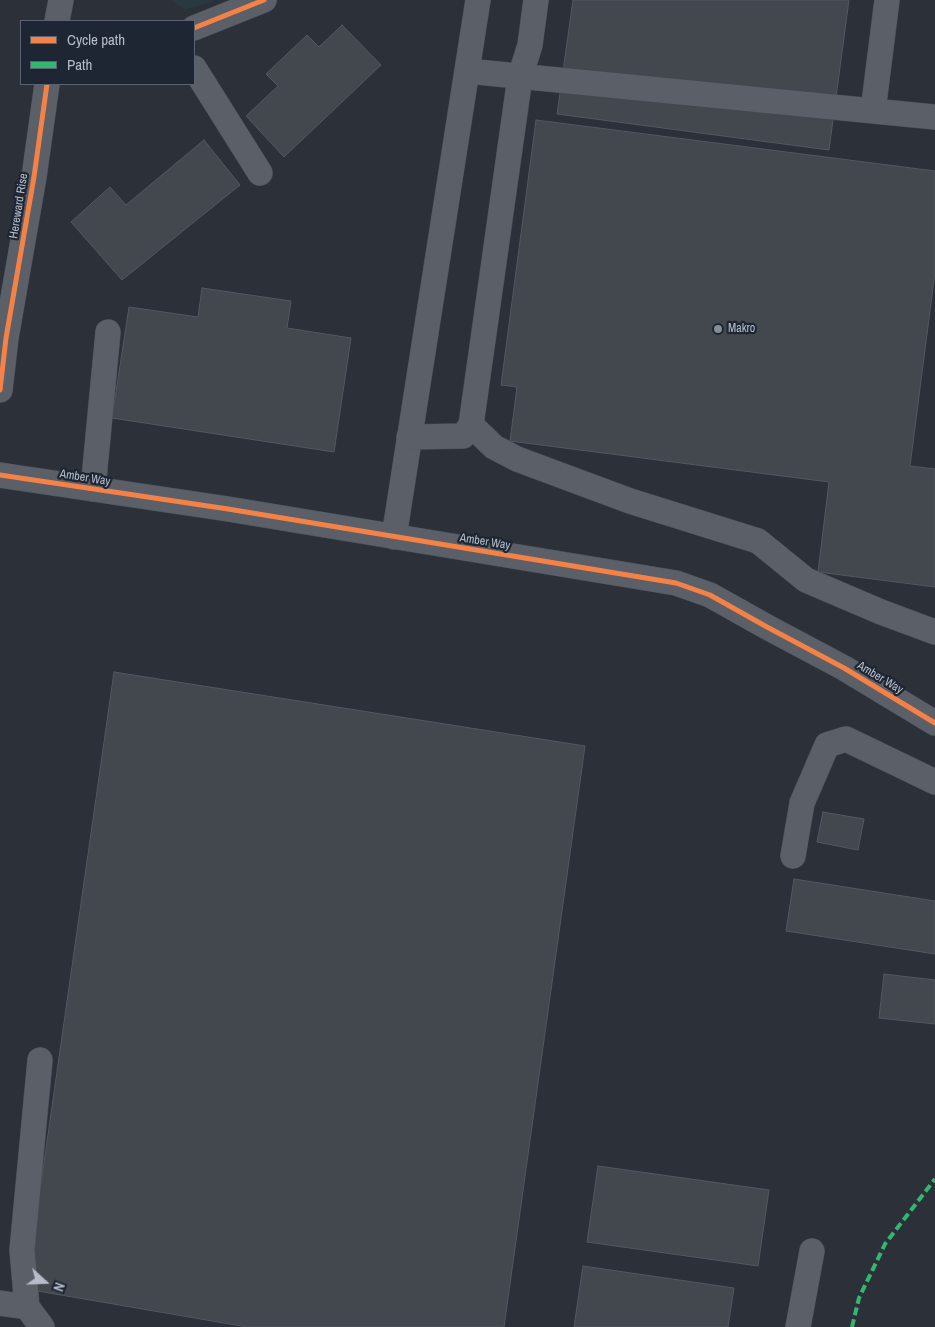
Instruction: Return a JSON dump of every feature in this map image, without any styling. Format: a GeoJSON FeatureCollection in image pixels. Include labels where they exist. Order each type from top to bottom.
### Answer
{"type":"FeatureCollection","features":[{"type":"Feature","properties":{"kind":"street"},"geometry":{"type":"LineString","coordinates":[[57,20],[61,0]]}},
{"type":"Feature","properties":{"kind":"street"},"geometry":{"type":"LineString","coordinates":[[195,28],[264,0]]}},
{"type":"Feature","properties":{"kind":"street"},"geometry":{"type":"LineString","coordinates":[[409,437],[463,436],[471,425],[520,77],[530,44],[536,0]]}},
{"type":"Feature","properties":{"kind":"street"},"geometry":{"type":"LineString","coordinates":[[873,111],[887,0]]}},
{"type":"Feature","properties":{"kind":"street"},"geometry":{"type":"LineString","coordinates":[[394,537],[467,71],[473,2]]}},
{"type":"Feature","properties":{"kind":"street"},"geometry":{"type":"LineString","coordinates":[[195,70],[260,173]]}},
{"type":"Feature","properties":{"kind":"street"},"geometry":{"type":"LineString","coordinates":[[467,71],[935,117]]}},
{"type":"Feature","properties":{"kind":"street","name":"Hereward Rise"},"geometry":{"type":"LineString","coordinates":[[0,390],[6,338],[47,85]]}},
{"type":"Feature","properties":{"kind":"street"},"geometry":{"type":"LineString","coordinates":[[93,489],[108,332]]}},
{"type":"Feature","properties":{"kind":"street"},"geometry":{"type":"LineString","coordinates":[[471,425],[494,447],[517,459],[630,501],[758,540],[806,580],[881,612],[935,632]]}},
{"type":"Feature","properties":{"kind":"street","name":"Amber Way"},"geometry":{"type":"LineString","coordinates":[[0,475],[228,509],[676,583],[710,595],[767,628],[844,668],[935,723]]}},
{"type":"Feature","properties":{"kind":"street"},"geometry":{"type":"LineString","coordinates":[[794,856],[802,803],[827,745],[846,739],[935,782]]}},
{"type":"Feature","properties":{"kind":"street"},"geometry":{"type":"LineString","coordinates":[[40,1060],[22,1250],[27,1307],[42,1327]]}},
{"type":"Feature","properties":{"kind":"street"},"geometry":{"type":"LineString","coordinates":[[798,1327],[812,1251]]}},
{"type":"Feature","properties":{"kind":"street"},"geometry":{"type":"LineString","coordinates":[[0,1303],[27,1307]]}},
{"type":"Feature","properties":{"kind":"shaded area"},"geometry":{"type":"Polygon","coordinates":[[[171,0],[216,0],[185,10],[171,0]]]}},
{"type":"Feature","properties":{"kind":"building"},"geometry":{"type":"Polygon","coordinates":[[[573,0],[849,0],[829,150],[557,114],[573,0]]]}},
{"type":"Feature","properties":{"kind":"building"},"geometry":{"type":"Polygon","coordinates":[[[342,25],[381,65],[284,157],[246,116],[278,86],[266,74],[307,35],[319,47],[342,25]]]}},
{"type":"Feature","properties":{"kind":"building","name":"Makro"},"geometry":{"type":"Polygon","coordinates":[[[536,120],[935,171],[935,272],[910,466],[935,469],[935,587],[818,572],[829,482],[510,441],[517,387],[501,385],[536,120]]]}},
{"type":"Feature","properties":{"kind":"building"},"geometry":{"type":"Polygon","coordinates":[[[204,140],[240,185],[122,280],[71,222],[110,187],[126,205],[204,140]]]}},
{"type":"Feature","properties":{"kind":"building"},"geometry":{"type":"Polygon","coordinates":[[[202,288],[291,301],[287,328],[351,338],[334,452],[112,418],[129,307],[198,317],[202,288]]]}},
{"type":"Feature","properties":{"kind":"building"},"geometry":{"type":"Polygon","coordinates":[[[114,672],[585,746],[504,1327],[247,1327],[26,1289],[114,672]]]}},
{"type":"Feature","properties":{"kind":"building"},"geometry":{"type":"Polygon","coordinates":[[[823,812],[864,819],[858,850],[817,842],[823,812]]]}},
{"type":"Feature","properties":{"kind":"building"},"geometry":{"type":"Polygon","coordinates":[[[794,879],[935,901],[935,954],[786,931],[794,879]]]}},
{"type":"Feature","properties":{"kind":"building"},"geometry":{"type":"Polygon","coordinates":[[[884,974],[935,980],[935,1024],[879,1018],[884,974]]]}},
{"type":"Feature","properties":{"kind":"building"},"geometry":{"type":"Polygon","coordinates":[[[598,1166],[769,1190],[758,1266],[587,1242],[598,1166]]]}},
{"type":"Feature","properties":{"kind":"building"},"geometry":{"type":"Polygon","coordinates":[[[583,1266],[734,1288],[728,1327],[574,1327],[583,1266]]]}},
{"type":"Feature","properties":{"kind":"marked path"},"geometry":{"type":"LineString","coordinates":[[852,1327],[859,1298],[885,1244],[935,1179]]}},
{"type":"Feature","properties":{"kind":"cycle path"},"geometry":{"type":"LineString","coordinates":[[195,28],[264,0]]}},
{"type":"Feature","properties":{"kind":"cycle path"},"geometry":{"type":"LineString","coordinates":[[0,390],[6,338],[34,177],[47,85]]}},
{"type":"Feature","properties":{"kind":"cycle path"},"geometry":{"type":"LineString","coordinates":[[0,475],[228,509],[676,583],[710,595],[844,668],[935,723]]}},
{"type":"Feature","properties":{"kind":"place","name":"Makro"},"geometry":{"type":"Point","coordinates":[718,329]}}]}
